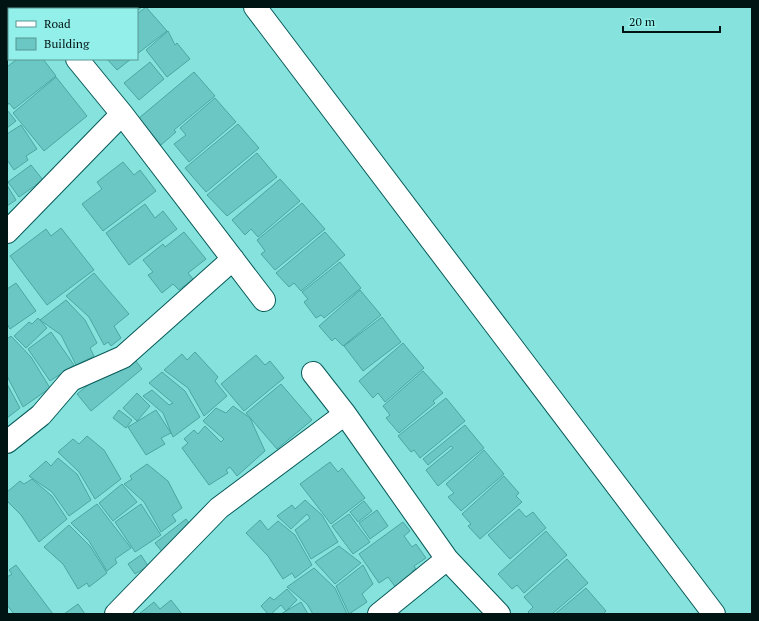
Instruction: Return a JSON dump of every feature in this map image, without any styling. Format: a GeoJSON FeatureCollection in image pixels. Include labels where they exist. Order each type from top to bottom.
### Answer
{"type":"FeatureCollection","features":[{"type":"Feature","properties":{"kind":"street"},"geometry":{"type":"LineString","coordinates":[[255,7],[714,614]]}},
{"type":"Feature","properties":{"kind":"street"},"geometry":{"type":"LineString","coordinates":[[78,60],[122,114],[264,300]]}},
{"type":"Feature","properties":{"kind":"street"},"geometry":{"type":"LineString","coordinates":[[7,232],[122,114]]}},
{"type":"Feature","properties":{"kind":"street"},"geometry":{"type":"LineString","coordinates":[[7,442],[41,415],[71,380],[123,357],[234,259]]}},
{"type":"Feature","properties":{"kind":"street"},"geometry":{"type":"LineString","coordinates":[[313,373],[345,414],[447,559],[499,614]]}},
{"type":"Feature","properties":{"kind":"street"},"geometry":{"type":"LineString","coordinates":[[116,614],[219,508],[345,414]]}},
{"type":"Feature","properties":{"kind":"street"},"geometry":{"type":"LineString","coordinates":[[379,614],[447,559]]}},
{"type":"Feature","properties":{"kind":"building"},"geometry":{"type":"Polygon","coordinates":[[[142,7],[138,10],[138,8],[116,8],[142,7]]]}},
{"type":"Feature","properties":{"kind":"building"},"geometry":{"type":"Polygon","coordinates":[[[146,7],[167,31],[138,53],[138,13],[146,7]]]}},
{"type":"Feature","properties":{"kind":"building"},"geometry":{"type":"Polygon","coordinates":[[[168,31],[175,45],[177,43],[190,59],[167,77],[146,50],[168,31]]]}},
{"type":"Feature","properties":{"kind":"building"},"geometry":{"type":"Polygon","coordinates":[[[16,60],[44,60],[56,76],[14,109],[9,103],[7,106],[7,67],[16,60]]]}},
{"type":"Feature","properties":{"kind":"building"},"geometry":{"type":"Polygon","coordinates":[[[108,60],[130,60],[117,70],[108,60]]]}},
{"type":"Feature","properties":{"kind":"building"},"geometry":{"type":"Polygon","coordinates":[[[150,62],[164,79],[139,100],[124,83],[150,62]]]}},
{"type":"Feature","properties":{"kind":"building"},"geometry":{"type":"Polygon","coordinates":[[[194,72],[215,96],[174,130],[176,132],[161,145],[139,118],[194,72]]]}},
{"type":"Feature","properties":{"kind":"building"},"geometry":{"type":"Polygon","coordinates":[[[56,77],[87,116],[44,151],[13,113],[56,77]]]}},
{"type":"Feature","properties":{"kind":"building"},"geometry":{"type":"Polygon","coordinates":[[[215,98],[236,122],[189,162],[174,144],[186,135],[180,128],[215,98]]]}},
{"type":"Feature","properties":{"kind":"building"},"geometry":{"type":"Polygon","coordinates":[[[7,110],[16,121],[7,128],[7,110]]]}},
{"type":"Feature","properties":{"kind":"building"},"geometry":{"type":"Polygon","coordinates":[[[238,124],[259,148],[206,192],[185,168],[238,124]]]}},
{"type":"Feature","properties":{"kind":"building"},"geometry":{"type":"Polygon","coordinates":[[[21,125],[37,149],[26,156],[28,160],[14,170],[7,160],[7,134],[21,125]]]}},
{"type":"Feature","properties":{"kind":"building"},"geometry":{"type":"Polygon","coordinates":[[[257,153],[277,177],[227,216],[207,195],[257,153]]]}},
{"type":"Feature","properties":{"kind":"building"},"geometry":{"type":"Polygon","coordinates":[[[123,162],[134,175],[140,170],[156,191],[103,231],[82,204],[102,189],[97,182],[123,162]]]}},
{"type":"Feature","properties":{"kind":"building"},"geometry":{"type":"Polygon","coordinates":[[[31,165],[43,180],[19,197],[8,182],[31,165]]]}},
{"type":"Feature","properties":{"kind":"building"},"geometry":{"type":"Polygon","coordinates":[[[280,179],[300,201],[258,237],[251,229],[245,235],[232,220],[280,179]]]}},
{"type":"Feature","properties":{"kind":"building"},"geometry":{"type":"Polygon","coordinates":[[[7,185],[16,200],[7,206],[7,185]]]}},
{"type":"Feature","properties":{"kind":"building"},"geometry":{"type":"Polygon","coordinates":[[[302,203],[325,229],[275,270],[261,254],[265,251],[257,240],[302,203]]]}},
{"type":"Feature","properties":{"kind":"building"},"geometry":{"type":"Polygon","coordinates":[[[145,204],[155,218],[163,211],[177,229],[129,265],[106,233],[145,204]]]}},
{"type":"Feature","properties":{"kind":"building"},"geometry":{"type":"Polygon","coordinates":[[[61,228],[94,270],[47,305],[10,256],[46,229],[51,236],[61,228]]]}},
{"type":"Feature","properties":{"kind":"building"},"geometry":{"type":"Polygon","coordinates":[[[184,232],[206,259],[188,273],[193,279],[179,290],[173,284],[162,293],[148,275],[153,272],[143,260],[163,244],[165,247],[184,232]]]}},
{"type":"Feature","properties":{"kind":"building"},"geometry":{"type":"Polygon","coordinates":[[[325,232],[345,255],[301,291],[294,283],[289,287],[276,273],[325,232]]]}},
{"type":"Feature","properties":{"kind":"building"},"geometry":{"type":"Polygon","coordinates":[[[340,262],[361,288],[324,318],[321,315],[316,318],[304,302],[308,299],[302,292],[340,262]]]}},
{"type":"Feature","properties":{"kind":"building"},"geometry":{"type":"Polygon","coordinates":[[[94,273],[129,314],[114,326],[121,338],[111,346],[108,342],[104,345],[89,317],[66,296],[94,273]]]}},
{"type":"Feature","properties":{"kind":"building"},"geometry":{"type":"Polygon","coordinates":[[[16,283],[36,311],[10,329],[7,324],[7,289],[16,283]]]}},
{"type":"Feature","properties":{"kind":"building"},"geometry":{"type":"Polygon","coordinates":[[[360,290],[381,315],[343,346],[335,338],[332,341],[319,326],[360,290]]]}},
{"type":"Feature","properties":{"kind":"building"},"geometry":{"type":"Polygon","coordinates":[[[66,300],[85,320],[97,343],[90,348],[94,356],[76,365],[61,335],[40,320],[66,300]]]}},
{"type":"Feature","properties":{"kind":"building"},"geometry":{"type":"Polygon","coordinates":[[[382,317],[401,342],[363,371],[344,346],[382,317]]]}},
{"type":"Feature","properties":{"kind":"building"},"geometry":{"type":"Polygon","coordinates":[[[38,318],[47,328],[26,348],[14,336],[29,322],[32,324],[38,318]]]}},
{"type":"Feature","properties":{"kind":"building"},"geometry":{"type":"Polygon","coordinates":[[[51,332],[74,365],[50,381],[28,349],[51,332]]]}},
{"type":"Feature","properties":{"kind":"building"},"geometry":{"type":"Polygon","coordinates":[[[11,336],[31,357],[50,388],[23,407],[7,376],[7,339],[11,336]]]}},
{"type":"Feature","properties":{"kind":"building"},"geometry":{"type":"Polygon","coordinates":[[[403,343],[424,368],[385,402],[378,393],[373,398],[359,381],[403,343]]]}},
{"type":"Feature","properties":{"kind":"building"},"geometry":{"type":"Polygon","coordinates":[[[129,352],[142,369],[91,411],[77,394],[129,352]]]}},
{"type":"Feature","properties":{"kind":"building"},"geometry":{"type":"Polygon","coordinates":[[[195,352],[218,377],[215,381],[227,396],[204,416],[188,388],[164,370],[182,354],[187,360],[195,352]]]}},
{"type":"Feature","properties":{"kind":"building"},"geometry":{"type":"Polygon","coordinates":[[[256,355],[265,365],[270,361],[284,378],[244,411],[221,384],[256,355]]]}},
{"type":"Feature","properties":{"kind":"building"},"geometry":{"type":"Polygon","coordinates":[[[423,371],[443,393],[433,401],[435,403],[399,433],[386,418],[390,415],[383,406],[423,371]]]}},
{"type":"Feature","properties":{"kind":"building"},"geometry":{"type":"Polygon","coordinates":[[[162,372],[185,391],[200,417],[173,437],[163,413],[143,396],[152,390],[169,405],[173,403],[149,383],[162,372]]]}},
{"type":"Feature","properties":{"kind":"building"},"geometry":{"type":"Polygon","coordinates":[[[7,384],[20,408],[7,418],[7,384]]]}},
{"type":"Feature","properties":{"kind":"building"},"geometry":{"type":"Polygon","coordinates":[[[281,384],[312,420],[277,449],[246,413],[281,384]]]}},
{"type":"Feature","properties":{"kind":"building"},"geometry":{"type":"Polygon","coordinates":[[[137,393],[150,406],[137,421],[123,408],[137,393]]]}},
{"type":"Feature","properties":{"kind":"building"},"geometry":{"type":"Polygon","coordinates":[[[446,398],[465,421],[420,458],[414,450],[411,452],[398,436],[446,398]]]}},
{"type":"Feature","properties":{"kind":"building"},"geometry":{"type":"Polygon","coordinates":[[[233,406],[250,418],[265,451],[237,476],[230,467],[226,470],[228,473],[209,485],[182,448],[188,443],[184,439],[194,430],[198,434],[205,426],[221,442],[224,439],[203,421],[216,408],[226,413],[233,406]]]}},
{"type":"Feature","properties":{"kind":"building"},"geometry":{"type":"Polygon","coordinates":[[[119,410],[132,420],[126,428],[113,418],[119,410]]]}},
{"type":"Feature","properties":{"kind":"building"},"geometry":{"type":"Polygon","coordinates":[[[156,410],[171,433],[161,438],[165,444],[146,455],[128,427],[156,410]]]}},
{"type":"Feature","properties":{"kind":"building"},"geometry":{"type":"Polygon","coordinates":[[[465,425],[484,448],[438,486],[426,470],[453,448],[451,446],[428,465],[423,459],[465,425]]]}},
{"type":"Feature","properties":{"kind":"building"},"geometry":{"type":"Polygon","coordinates":[[[87,436],[104,450],[121,479],[95,499],[79,472],[58,452],[73,439],[79,444],[87,436]]]}},
{"type":"Feature","properties":{"kind":"building"},"geometry":{"type":"Polygon","coordinates":[[[484,450],[504,474],[461,511],[448,497],[454,493],[446,484],[484,450]]]}},
{"type":"Feature","properties":{"kind":"building"},"geometry":{"type":"Polygon","coordinates":[[[58,458],[77,474],[91,500],[69,516],[52,492],[29,476],[46,461],[51,466],[58,458]]]}},
{"type":"Feature","properties":{"kind":"building"},"geometry":{"type":"Polygon","coordinates":[[[330,462],[338,472],[342,468],[365,498],[331,524],[300,484],[330,462]]]}},
{"type":"Feature","properties":{"kind":"building"},"geometry":{"type":"Polygon","coordinates":[[[147,464],[168,481],[182,508],[172,515],[176,521],[161,532],[144,502],[124,484],[132,479],[130,476],[147,464]]]}},
{"type":"Feature","properties":{"kind":"building"},"geometry":{"type":"Polygon","coordinates":[[[504,476],[519,493],[516,496],[522,502],[480,539],[468,526],[471,524],[462,514],[504,476]]]}},
{"type":"Feature","properties":{"kind":"building"},"geometry":{"type":"Polygon","coordinates":[[[32,479],[52,496],[67,519],[39,542],[21,515],[7,501],[7,492],[20,481],[24,484],[32,479]]]}},
{"type":"Feature","properties":{"kind":"building"},"geometry":{"type":"Polygon","coordinates":[[[122,484],[137,502],[113,521],[99,503],[122,484]]]}},
{"type":"Feature","properties":{"kind":"building"},"geometry":{"type":"Polygon","coordinates":[[[305,500],[322,515],[338,542],[311,559],[295,530],[310,518],[307,514],[291,529],[277,516],[292,505],[295,509],[305,500]]]}},
{"type":"Feature","properties":{"kind":"building"},"geometry":{"type":"Polygon","coordinates":[[[364,501],[372,511],[358,522],[350,512],[364,501]]]}},
{"type":"Feature","properties":{"kind":"building"},"geometry":{"type":"Polygon","coordinates":[[[97,504],[131,548],[115,559],[117,563],[107,571],[89,541],[71,523],[97,504]]]}},
{"type":"Feature","properties":{"kind":"building"},"geometry":{"type":"Polygon","coordinates":[[[141,504],[161,535],[135,552],[115,522],[141,504]]]}},
{"type":"Feature","properties":{"kind":"building"},"geometry":{"type":"Polygon","coordinates":[[[519,509],[526,517],[533,512],[546,528],[510,559],[488,535],[519,509]]]}},
{"type":"Feature","properties":{"kind":"building"},"geometry":{"type":"Polygon","coordinates":[[[377,510],[388,526],[370,539],[359,523],[377,510]]]}},
{"type":"Feature","properties":{"kind":"building"},"geometry":{"type":"Polygon","coordinates":[[[349,514],[370,542],[353,554],[332,526],[349,514]]]}},
{"type":"Feature","properties":{"kind":"building"},"geometry":{"type":"Polygon","coordinates":[[[186,519],[194,530],[163,553],[155,543],[186,519]]]}},
{"type":"Feature","properties":{"kind":"building"},"geometry":{"type":"Polygon","coordinates":[[[260,520],[268,530],[278,521],[295,535],[312,565],[295,578],[292,573],[283,579],[268,556],[246,533],[260,520]]]}},
{"type":"Feature","properties":{"kind":"building"},"geometry":{"type":"Polygon","coordinates":[[[403,522],[410,531],[404,536],[412,547],[416,544],[426,558],[414,566],[416,569],[412,571],[418,579],[399,592],[388,577],[379,583],[359,554],[403,522]]]}},
{"type":"Feature","properties":{"kind":"building"},"geometry":{"type":"Polygon","coordinates":[[[69,525],[90,546],[107,573],[89,587],[87,583],[78,589],[63,564],[44,547],[69,525]]]}},
{"type":"Feature","properties":{"kind":"building"},"geometry":{"type":"Polygon","coordinates":[[[546,531],[567,555],[524,593],[517,585],[512,589],[498,574],[546,531]]]}},
{"type":"Feature","properties":{"kind":"building"},"geometry":{"type":"Polygon","coordinates":[[[339,546],[361,563],[335,584],[315,562],[339,546]]]}},
{"type":"Feature","properties":{"kind":"building"},"geometry":{"type":"Polygon","coordinates":[[[141,555],[148,566],[135,574],[128,564],[141,555]]]}},
{"type":"Feature","properties":{"kind":"building"},"geometry":{"type":"Polygon","coordinates":[[[567,559],[588,583],[552,614],[530,614],[528,612],[533,607],[524,597],[567,559]]]}},
{"type":"Feature","properties":{"kind":"building"},"geometry":{"type":"Polygon","coordinates":[[[16,565],[53,614],[14,614],[7,605],[7,577],[12,574],[9,570],[16,565]]]}},
{"type":"Feature","properties":{"kind":"building"},"geometry":{"type":"Polygon","coordinates":[[[363,565],[373,584],[362,594],[367,602],[349,614],[336,586],[363,565]]]}},
{"type":"Feature","properties":{"kind":"building"},"geometry":{"type":"Polygon","coordinates":[[[314,568],[335,588],[347,614],[313,614],[307,604],[287,587],[314,568]]]}},
{"type":"Feature","properties":{"kind":"building"},"geometry":{"type":"Polygon","coordinates":[[[586,588],[606,611],[603,614],[555,614],[586,588]]]}},
{"type":"Feature","properties":{"kind":"building"},"geometry":{"type":"Polygon","coordinates":[[[287,589],[297,600],[286,611],[281,605],[271,614],[268,614],[261,606],[270,597],[274,600],[287,589]]]}},
{"type":"Feature","properties":{"kind":"building"},"geometry":{"type":"Polygon","coordinates":[[[171,600],[182,614],[139,614],[154,602],[160,609],[171,600]]]}},
{"type":"Feature","properties":{"kind":"building"},"geometry":{"type":"Polygon","coordinates":[[[301,602],[308,614],[281,614],[301,602]]]}},
{"type":"Feature","properties":{"kind":"building"},"geometry":{"type":"Polygon","coordinates":[[[78,604],[85,614],[64,614],[78,604]]]}}]}
